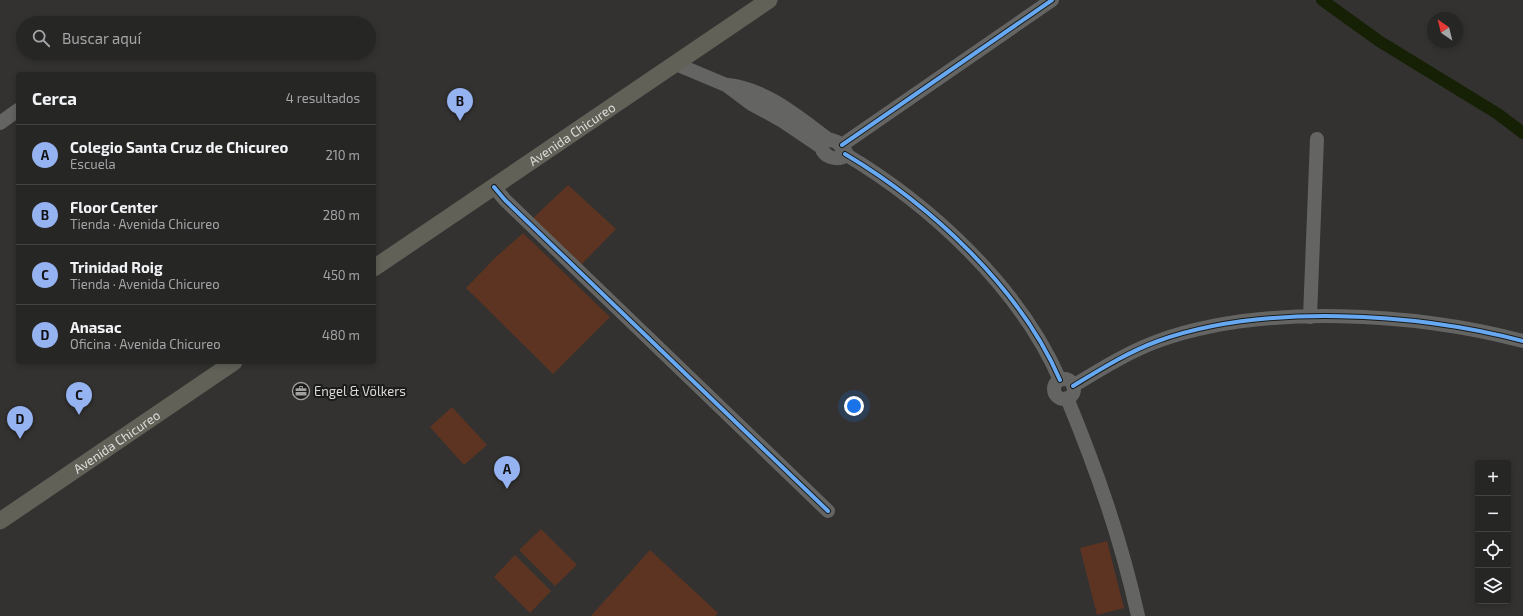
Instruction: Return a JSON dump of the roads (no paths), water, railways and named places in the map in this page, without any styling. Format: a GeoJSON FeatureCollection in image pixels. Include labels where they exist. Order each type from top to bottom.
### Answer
{"type":"FeatureCollection","features":[{"type":"Feature","properties":{"kind":"main road","name":"Avenida Chicureo"},"geometry":{"type":"LineString","coordinates":[[376,267],[769,0]]}},
{"type":"Feature","properties":{"kind":"main road","name":"Avenida Chicureo"},"geometry":{"type":"LineString","coordinates":[[0,521],[231,364]]}},
{"type":"Feature","properties":{"kind":"street"},"geometry":{"type":"LineString","coordinates":[[844,150],[1052,0]]}},
{"type":"Feature","properties":{"kind":"street"},"geometry":{"type":"LineString","coordinates":[[676,64],[726,85],[750,103],[825,143],[844,150],[911,199],[948,232],[982,266],[1030,325],[1046,350],[1060,380],[1066,380],[1117,531],[1138,616]]}},
{"type":"Feature","properties":{"kind":"street"},"geometry":{"type":"LineString","coordinates":[[0,123],[16,111]]}},
{"type":"Feature","properties":{"kind":"street"},"geometry":{"type":"LineString","coordinates":[[1310,317],[1318,139]]}},
{"type":"Feature","properties":{"kind":"street"},"geometry":{"type":"LineString","coordinates":[[494,187],[509,205],[828,511]]}},
{"type":"Feature","properties":{"kind":"street"},"geometry":{"type":"LineString","coordinates":[[1070,392],[1121,357],[1179,334],[1234,324],[1310,317],[1369,318],[1420,322],[1477,330],[1523,341]]}},
{"type":"Feature","properties":{"kind":"waterway"},"geometry":{"type":"LineString","coordinates":[[1322,0],[1379,41],[1498,114],[1523,133]]}},
{"type":"Feature","properties":{"kind":"place","name":"Floor Center"},"geometry":{"type":"Point","coordinates":[460,121]}},
{"type":"Feature","properties":{"kind":"place","name":"Engel & Völkers"},"geometry":{"type":"Point","coordinates":[301,391]}},
{"type":"Feature","properties":{"kind":"place","name":"Trinidad Roig"},"geometry":{"type":"Point","coordinates":[79,415]}},
{"type":"Feature","properties":{"kind":"place","name":"Anasac"},"geometry":{"type":"Point","coordinates":[20,439]}},
{"type":"Feature","properties":{"kind":"place","name":"Colegio Santa Cruz de Chicureo"},"geometry":{"type":"Point","coordinates":[507,489]}}]}
